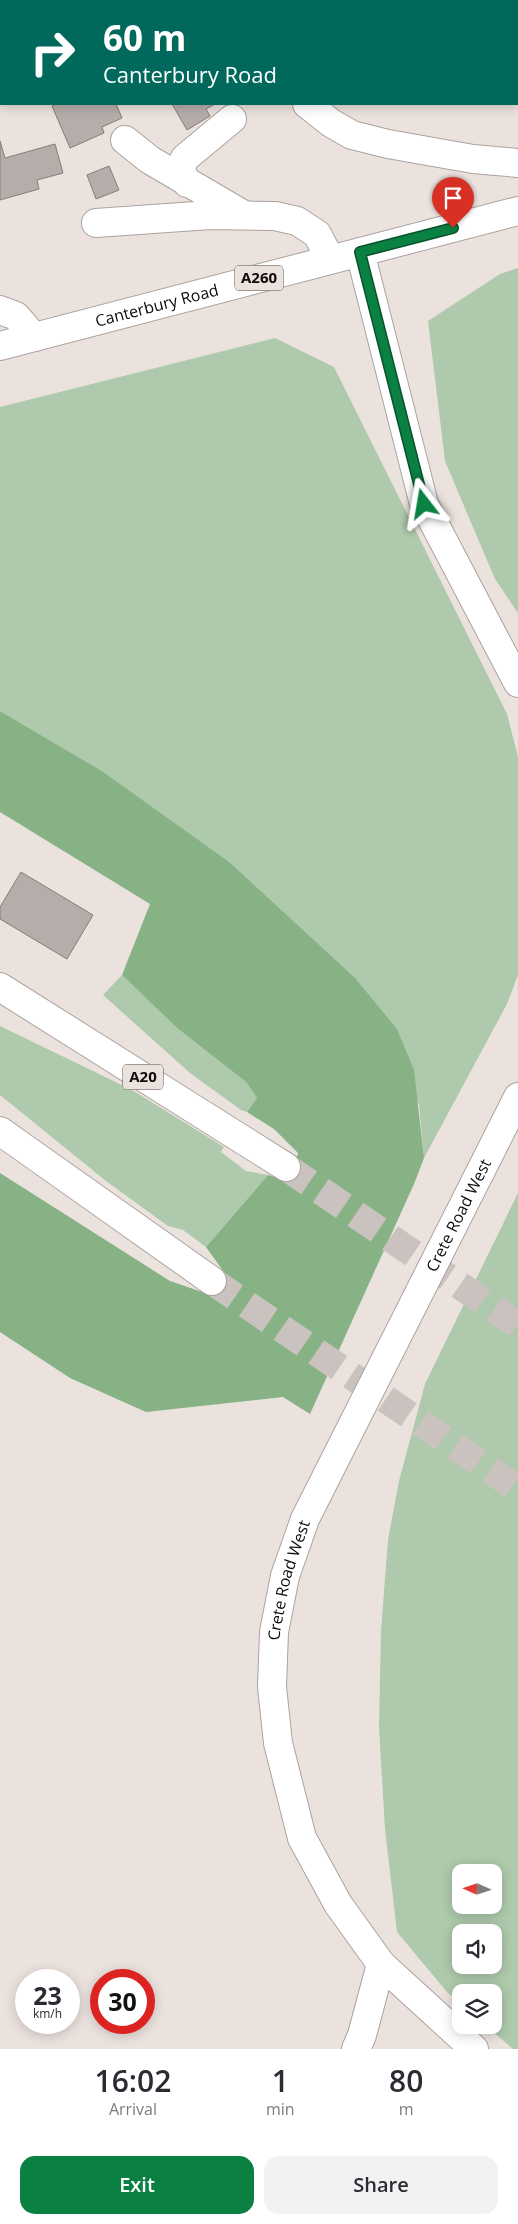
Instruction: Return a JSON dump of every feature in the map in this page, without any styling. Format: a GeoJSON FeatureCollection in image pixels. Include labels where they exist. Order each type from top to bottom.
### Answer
{"type":"FeatureCollection","features":[{"type":"Feature","properties":{"kind":"main road"},"geometry":{"type":"LineString","coordinates":[[309,105],[323,118],[352,135],[388,144],[473,159],[518,163]]}},
{"type":"Feature","properties":{"kind":"main road"},"geometry":{"type":"LineString","coordinates":[[187,183],[181,172],[181,165],[185,158],[232,119]]}},
{"type":"Feature","properties":{"kind":"main road"},"geometry":{"type":"LineString","coordinates":[[125,140],[150,160],[245,215]]}},
{"type":"Feature","properties":{"kind":"main road","name":"Canterbury Road"},"geometry":{"type":"LineString","coordinates":[[0,346],[330,259],[518,212]]}},
{"type":"Feature","properties":{"kind":"main road"},"geometry":{"type":"LineString","coordinates":[[96,223],[210,215],[275,216],[297,221],[317,234],[330,259]]}},
{"type":"Feature","properties":{"kind":"main road"},"geometry":{"type":"LineString","coordinates":[[360,252],[424,504],[518,683]]}},
{"type":"Feature","properties":{"kind":"main road"},"geometry":{"type":"LineString","coordinates":[[0,310],[16,316],[34,337]]}},
{"type":"Feature","properties":{"kind":"main road","name":"A20"},"geometry":{"type":"LineString","coordinates":[[0,986],[286,1167]]}},
{"type":"Feature","properties":{"kind":"main road","name":"Crete Road West"},"geometry":{"type":"LineString","coordinates":[[474,2049],[381,1964],[338,1904],[302,1838],[278,1743],[272,1687],[274,1632],[285,1576],[305,1519],[518,1097]]}},
{"type":"Feature","properties":{"kind":"main road"},"geometry":{"type":"LineString","coordinates":[[0,1131],[212,1281]]}},
{"type":"Feature","properties":{"kind":"main road"},"geometry":{"type":"LineString","coordinates":[[356,2049],[362,2035],[381,1964]]}},
{"type":"Feature","properties":{"kind":"green space"},"geometry":{"type":"Polygon","coordinates":[[[518,268],[518,613],[495,579],[445,461],[428,321],[500,274],[518,268]]]}},
{"type":"Feature","properties":{"kind":"green space"},"geometry":{"type":"Polygon","coordinates":[[[275,338],[334,367],[507,714],[518,757],[518,975],[507,1004],[424,1158],[419,1104],[228,861],[102,771],[0,711],[0,407],[275,338]]]}},
{"type":"Feature","properties":{"kind":"green space"},"geometry":{"type":"Polygon","coordinates":[[[0,711],[102,771],[228,861],[355,978],[397,1029],[414,1070],[424,1158],[310,1414],[283,1397],[146,1412],[70,1378],[0,1332],[0,1173],[170,1281],[211,1295],[226,1275],[206,1247],[268,1175],[290,1182],[298,1153],[274,1129],[247,1112],[257,1098],[246,1082],[177,1028],[122,975],[150,904],[0,812],[0,711]]]}},
{"type":"Feature","properties":{"kind":"green space"},"geometry":{"type":"Polygon","coordinates":[[[122,975],[177,1028],[246,1082],[257,1098],[247,1112],[241,1110],[190,1073],[103,995],[122,975]]]}},
{"type":"Feature","properties":{"kind":"green space"},"geometry":{"type":"Polygon","coordinates":[[[0,1026],[132,1090],[224,1147],[221,1152],[246,1171],[268,1175],[206,1247],[183,1230],[168,1226],[106,1181],[0,1095],[0,1026]]]}},
{"type":"Feature","properties":{"kind":"green space"},"geometry":{"type":"Polygon","coordinates":[[[518,1193],[518,2049],[513,2049],[496,2034],[502,2034],[502,1984],[452,1984],[452,1996],[397,1932],[385,1829],[379,1727],[381,1631],[388,1540],[399,1481],[425,1384],[518,1193]]]}},
{"type":"Feature","properties":{"kind":"building"},"geometry":{"type":"Polygon","coordinates":[[[116,105],[122,118],[102,127],[104,133],[70,148],[52,106],[116,105]]]}},
{"type":"Feature","properties":{"kind":"building"},"geometry":{"type":"Polygon","coordinates":[[[173,105],[213,105],[206,109],[210,116],[187,130],[173,105]]]}},
{"type":"Feature","properties":{"kind":"building"},"geometry":{"type":"Polygon","coordinates":[[[0,141],[5,158],[55,144],[63,173],[37,180],[39,189],[0,200],[0,141]]]}},
{"type":"Feature","properties":{"kind":"building"},"geometry":{"type":"Polygon","coordinates":[[[109,166],[119,190],[96,199],[87,175],[109,166]]]}},
{"type":"Feature","properties":{"kind":"building"},"geometry":{"type":"Polygon","coordinates":[[[21,872],[93,915],[67,959],[0,919],[0,907],[21,872]]]}},
{"type":"Feature","properties":{"kind":"tunnel"},"geometry":{"type":"LineString","coordinates":[[286,1167],[518,1325]]}},
{"type":"Feature","properties":{"kind":"tunnel"},"geometry":{"type":"LineString","coordinates":[[212,1281],[518,1489]]}},
{"type":"Feature","properties":{"kind":"route"},"geometry":{"type":"LineString","coordinates":[[424,504],[360,252],[453,228]]}}]}
